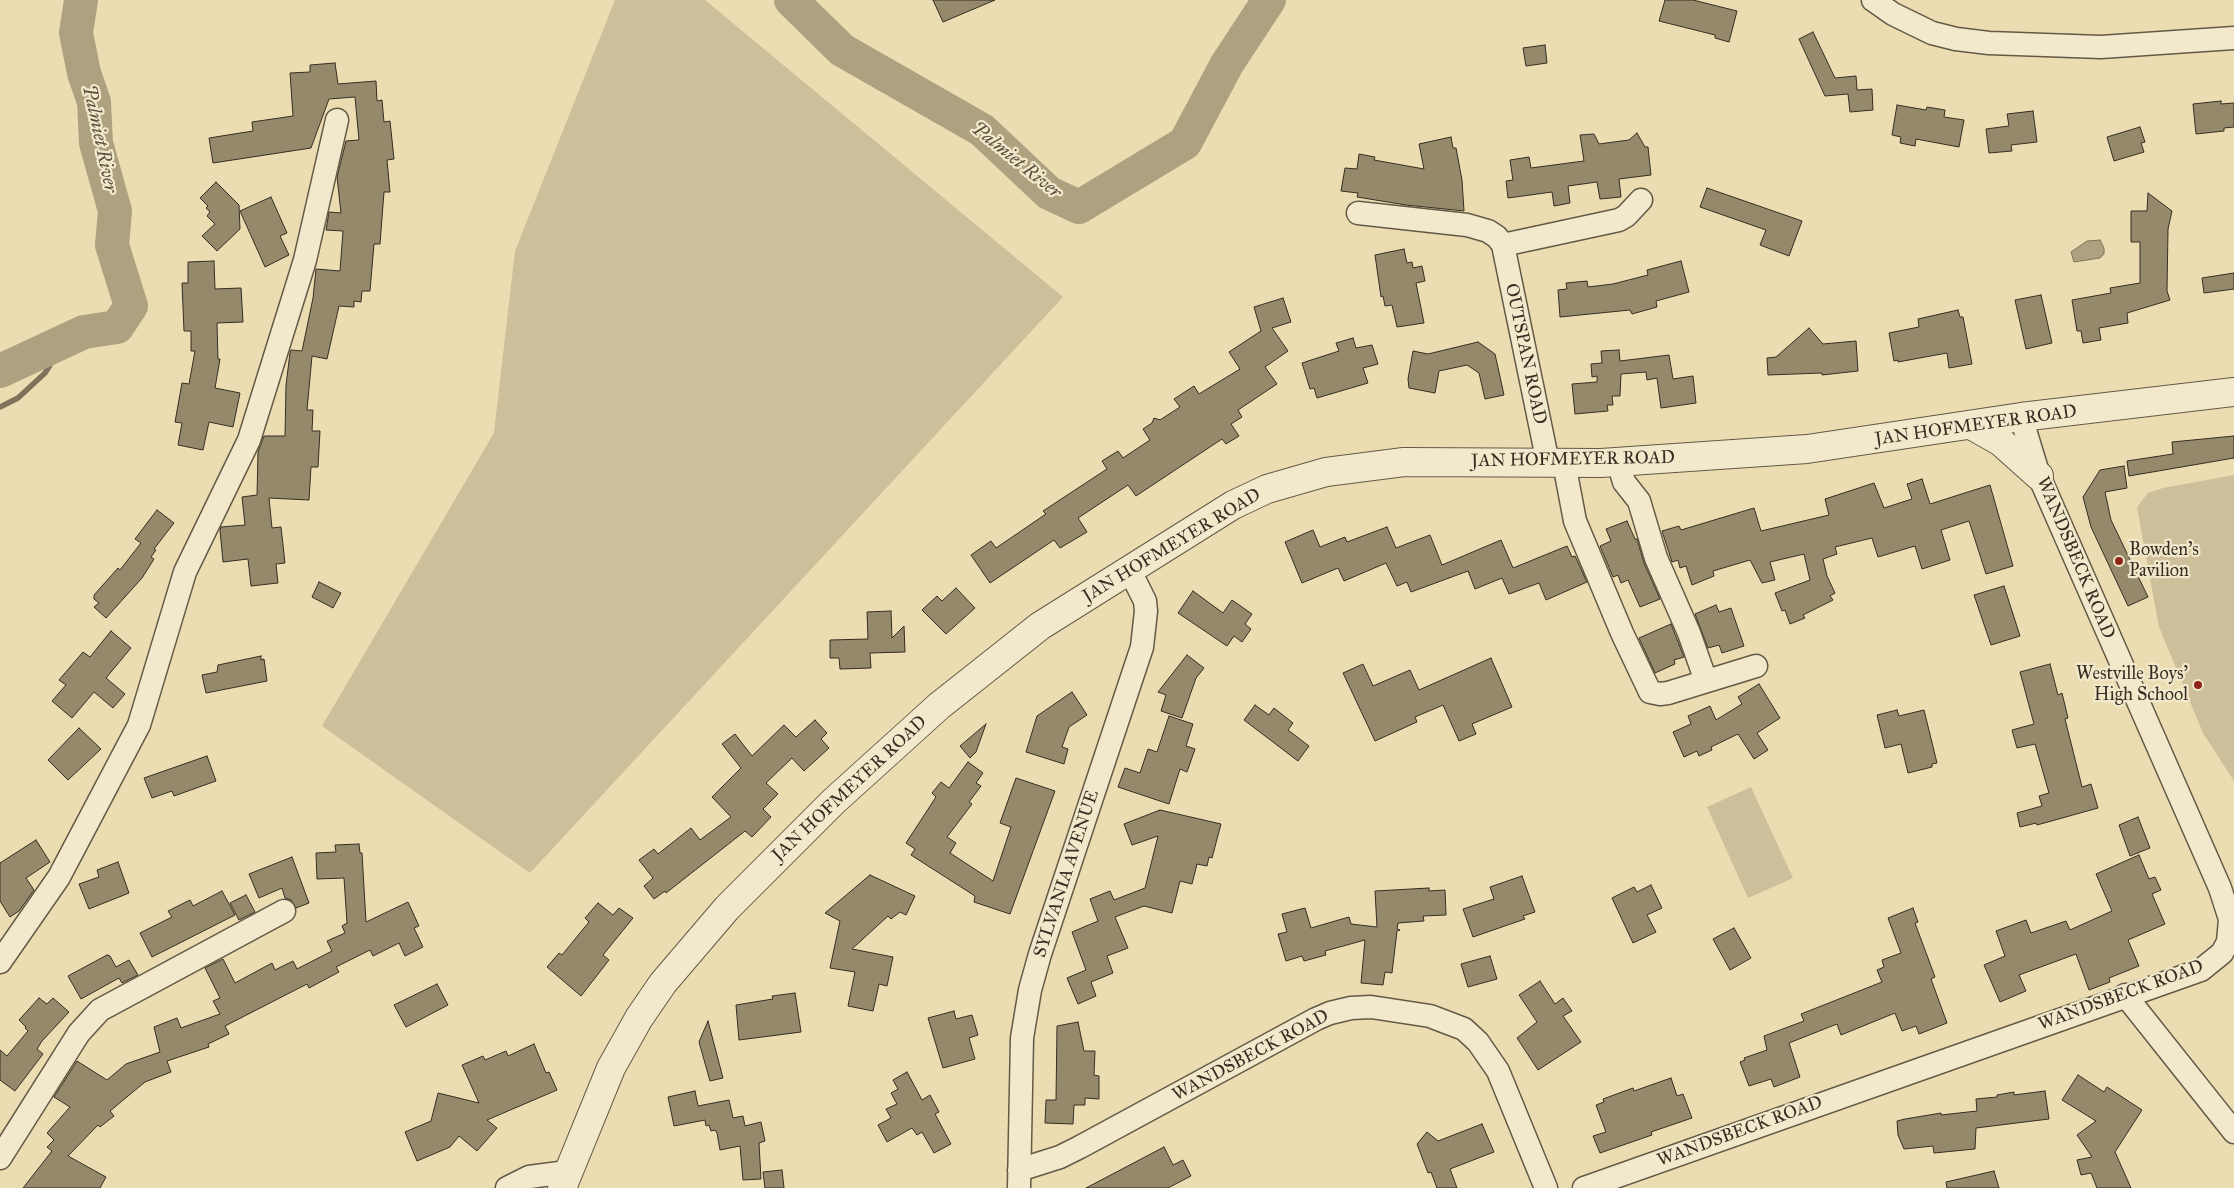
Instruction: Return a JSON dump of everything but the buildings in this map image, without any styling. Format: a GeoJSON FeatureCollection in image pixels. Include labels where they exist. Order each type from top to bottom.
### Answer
{"type":"FeatureCollection","features":[{"type":"Feature","properties":{"kind":"street"},"geometry":{"type":"LineString","coordinates":[[1873,0],[1899,18],[1932,33],[1989,44],[2101,47],[2234,38]]}},
{"type":"Feature","properties":{"kind":"street"},"geometry":{"type":"LineString","coordinates":[[0,962],[59,877],[139,726],[186,572],[249,440],[305,260],[337,120]]}},
{"type":"Feature","properties":{"kind":"street"},"geometry":{"type":"LineString","coordinates":[[1358,213],[1479,227],[1497,237],[1503,245],[1619,220],[1626,216],[1641,200]]}},
{"type":"Feature","properties":{"kind":"street","name":"OUTSPAN ROAD"},"geometry":{"type":"LineString","coordinates":[[1503,245],[1556,463],[1574,521],[1647,686],[1650,692],[1660,694],[1706,681]]}},
{"type":"Feature","properties":{"kind":"street","name":"JAN HOFMEYER ROAD"},"geometry":{"type":"LineString","coordinates":[[564,1180],[611,1068],[638,1018],[663,983],[727,908],[834,801],[939,706],[1040,626],[1233,505],[1267,489],[1297,479],[1350,468],[1404,462],[1618,462],[1808,449],[2021,417],[2234,392]]}},
{"type":"Feature","properties":{"kind":"street","name":"WANDSBECK ROAD"},"geometry":{"type":"LineString","coordinates":[[1584,1188],[2125,995],[2201,970],[2222,953],[2228,942],[2230,919],[2220,888],[2039,476],[2021,417]]}},
{"type":"Feature","properties":{"kind":"street"},"geometry":{"type":"LineString","coordinates":[[1971,425],[2001,442],[2039,476]]}},
{"type":"Feature","properties":{"kind":"street"},"geometry":{"type":"LineString","coordinates":[[1618,462],[1624,482],[1639,501],[1656,558],[1689,633],[1706,681],[1756,666]]}},
{"type":"Feature","properties":{"kind":"street","name":"SYLVANIA AVENUE"},"geometry":{"type":"LineString","coordinates":[[1019,1179],[1022,1038],[1030,990],[1040,954],[1142,647],[1146,611],[1145,601],[1129,569]]}},
{"type":"Feature","properties":{"kind":"street"},"geometry":{"type":"LineString","coordinates":[[0,1158],[79,1033],[100,1010],[111,1002],[284,911]]}},
{"type":"Feature","properties":{"kind":"street"},"geometry":{"type":"LineString","coordinates":[[2125,995],[2234,1132]]}},
{"type":"Feature","properties":{"kind":"street","name":"WANDSBECK ROAD"},"geometry":{"type":"LineString","coordinates":[[1019,1179],[1316,1019],[1344,1010],[1371,1007],[1430,1016],[1464,1029],[1478,1042],[1498,1072],[1546,1188]]}},
{"type":"Feature","properties":{"kind":"street"},"geometry":{"type":"LineString","coordinates":[[507,1188],[529,1176],[564,1180]]}},
{"type":"Feature","properties":{"kind":"shaded area"},"geometry":{"type":"Polygon","coordinates":[[[615,0],[705,0],[1063,297],[530,873],[322,726],[494,433],[515,251],[615,0]]]}},
{"type":"Feature","properties":{"kind":"shaded area"},"geometry":{"type":"Polygon","coordinates":[[[2100,240],[2104,248],[2104,254],[2100,258],[2074,262],[2071,252],[2087,241],[2100,240]]]}},
{"type":"Feature","properties":{"kind":"shaded area"},"geometry":{"type":"Polygon","coordinates":[[[2234,475],[2234,781],[2203,733],[2159,627],[2137,507],[2148,493],[2163,488],[2234,475]]]}},
{"type":"Feature","properties":{"kind":"shaded area"},"geometry":{"type":"Polygon","coordinates":[[[1751,787],[1793,878],[1748,898],[1707,807],[1751,787]]]}},
{"type":"Feature","properties":{"kind":"waterway","name":"Palmiet River"},"geometry":{"type":"LineString","coordinates":[[0,371],[84,332],[117,327],[131,306],[112,245],[115,211],[96,143],[94,102],[84,73],[76,33],[81,0]]}},
{"type":"Feature","properties":{"kind":"waterway","name":"Palmiet River"},"geometry":{"type":"LineString","coordinates":[[791,0],[842,50],[982,130],[1049,193],[1079,207],[1185,143],[1227,64],[1269,0]]}},
{"type":"Feature","properties":{"kind":"waterway"},"geometry":{"type":"LineString","coordinates":[[0,407],[18,398],[45,373],[64,342]]}},
{"type":"Feature","properties":{"kind":"place","name":"Bowden’s Pavilion"},"geometry":{"type":"Point","coordinates":[2119,561]}},
{"type":"Feature","properties":{"kind":"place","name":"Westville Boys' High School"},"geometry":{"type":"Point","coordinates":[2198,685]}}]}
